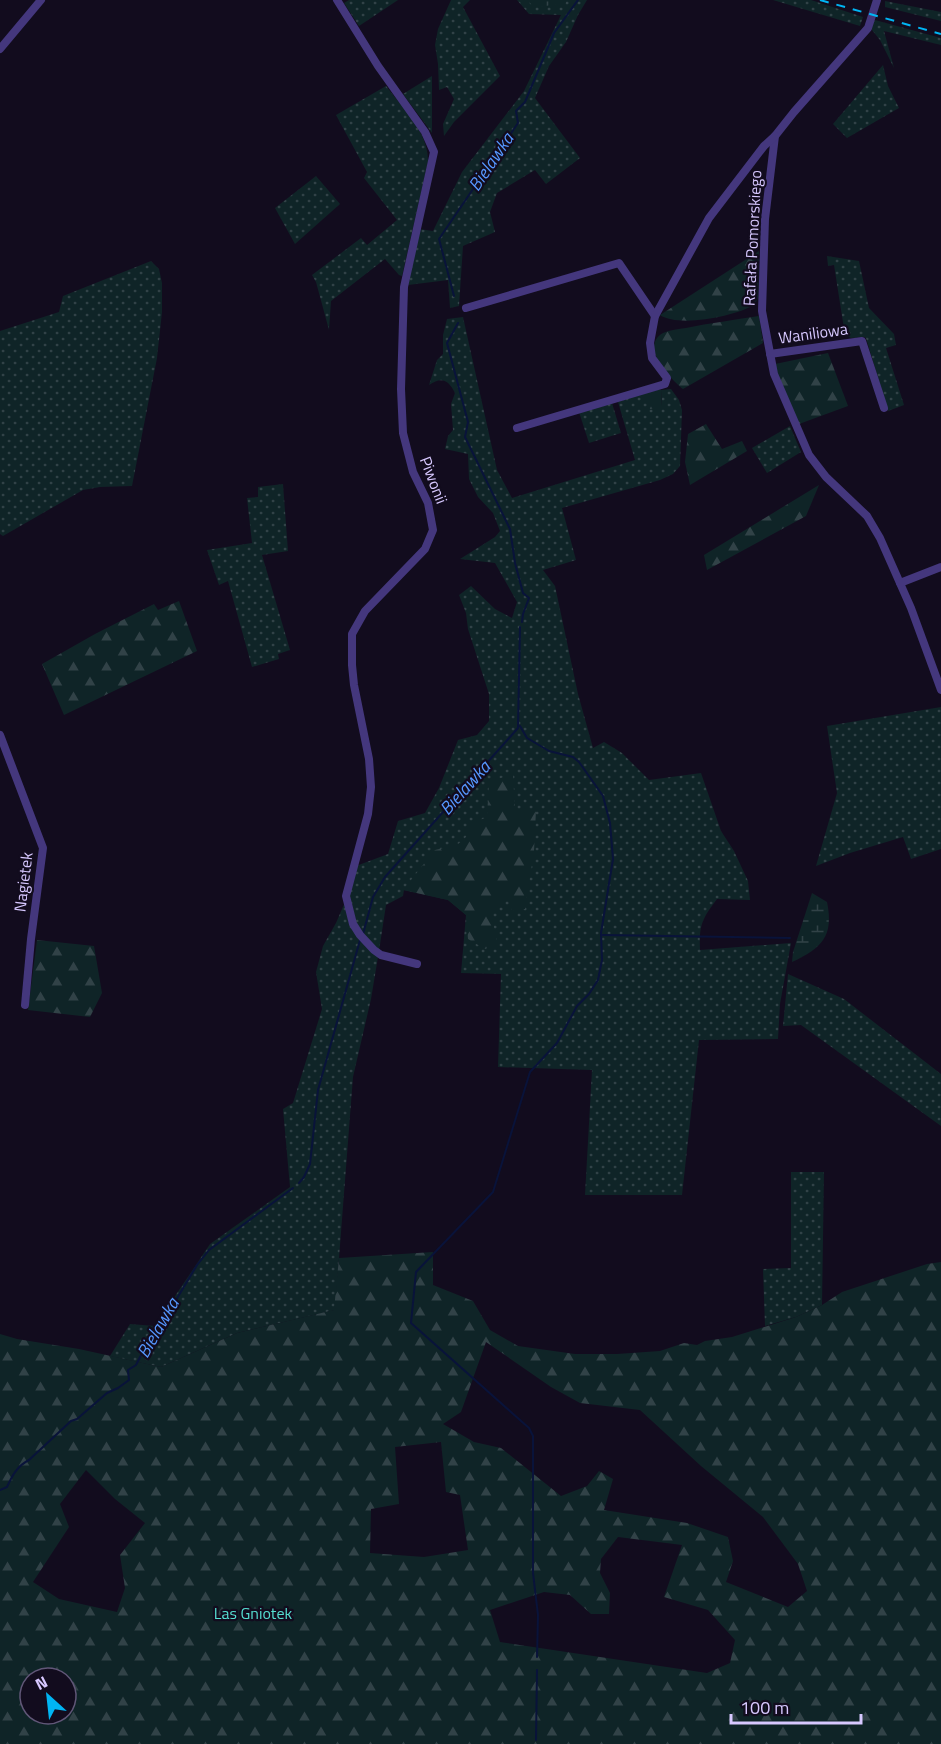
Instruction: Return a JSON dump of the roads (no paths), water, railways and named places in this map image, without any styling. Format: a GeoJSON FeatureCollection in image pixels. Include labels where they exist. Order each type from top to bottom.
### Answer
{"type":"FeatureCollection","features":[{"type":"Feature","properties":{"kind":"street"},"geometry":{"type":"LineString","coordinates":[[0,49],[41,0]]}},
{"type":"Feature","properties":{"kind":"street","name":"Piwonii"},"geometry":{"type":"LineString","coordinates":[[337,0],[378,66],[425,132],[434,152],[404,287],[401,389],[405,444],[413,472],[428,503],[433,530],[425,549],[365,611],[352,634],[354,685],[369,759],[371,787],[368,814],[346,896],[353,924],[374,950],[381,955],[417,964]]}},
{"type":"Feature","properties":{"kind":"street","name":"Rafała Pomorskiego"},"geometry":{"type":"LineString","coordinates":[[517,428],[665,384],[667,378],[652,358],[650,344],[655,316],[710,218],[764,146],[868,28],[877,0]]}},
{"type":"Feature","properties":{"kind":"street","name":"Rafała Pomorskiego"},"geometry":{"type":"LineString","coordinates":[[775,136],[765,219],[762,311],[774,374],[808,455],[826,477],[867,516],[880,538],[900,583],[941,690]]}},
{"type":"Feature","properties":{"kind":"street"},"geometry":{"type":"LineString","coordinates":[[466,308],[619,263],[655,316]]}},
{"type":"Feature","properties":{"kind":"street","name":"Waniliowa"},"geometry":{"type":"LineString","coordinates":[[770,354],[862,341],[884,408]]}},
{"type":"Feature","properties":{"kind":"street"},"geometry":{"type":"LineString","coordinates":[[900,583],[941,567]]}},
{"type":"Feature","properties":{"kind":"street","name":"Nagietek"},"geometry":{"type":"LineString","coordinates":[[0,735],[43,848],[25,1005]]}},
{"type":"Feature","properties":{"kind":"waterway","name":"Bielawka"},"geometry":{"type":"LineString","coordinates":[[454,296],[439,239],[518,123],[516,111],[525,102],[554,33],[578,0]]}},
{"type":"Feature","properties":{"kind":"waterway","name":"Bielawka"},"geometry":{"type":"LineString","coordinates":[[458,323],[447,343],[468,422],[465,437],[510,529],[515,563],[523,593],[529,598],[522,622]]}},
{"type":"Feature","properties":{"kind":"waterway","name":"Bielawka"},"geometry":{"type":"LineString","coordinates":[[363,934],[373,897],[385,877],[518,728],[520,627]]}},
{"type":"Feature","properties":{"kind":"waterway"},"geometry":{"type":"LineString","coordinates":[[520,726],[527,738],[549,751],[573,757],[579,762],[603,796],[610,823],[613,859],[601,933],[602,960],[598,980],[577,1006],[557,1043],[530,1072],[493,1192],[416,1272],[411,1323],[529,1428],[533,1436],[533,1573],[538,1615],[537,1657]]}},
{"type":"Feature","properties":{"kind":"waterway"},"geometry":{"type":"LineString","coordinates":[[601,935],[790,938]]}},
{"type":"Feature","properties":{"kind":"waterway","name":"Bielawka"},"geometry":{"type":"LineString","coordinates":[[299,1183],[310,1164],[318,1090],[360,940]]}},
{"type":"Feature","properties":{"kind":"waterway","name":"Bielawka"},"geometry":{"type":"LineString","coordinates":[[0,1490],[7,1487],[21,1465],[71,1421],[77,1419],[107,1393],[129,1380],[128,1370],[136,1365],[157,1324],[167,1315],[197,1265],[209,1250],[293,1188]]}},
{"type":"Feature","properties":{"kind":"waterway"},"geometry":{"type":"LineString","coordinates":[[536,1740],[537,1670]]}},
{"type":"Feature","properties":{"kind":"railway"},"geometry":{"type":"LineString","coordinates":[[820,0],[941,34]]}},
{"type":"Feature","properties":{"kind":"park label","name":"Las Gniotek"},"geometry":{"type":"Point","coordinates":[253,1613]}}]}
